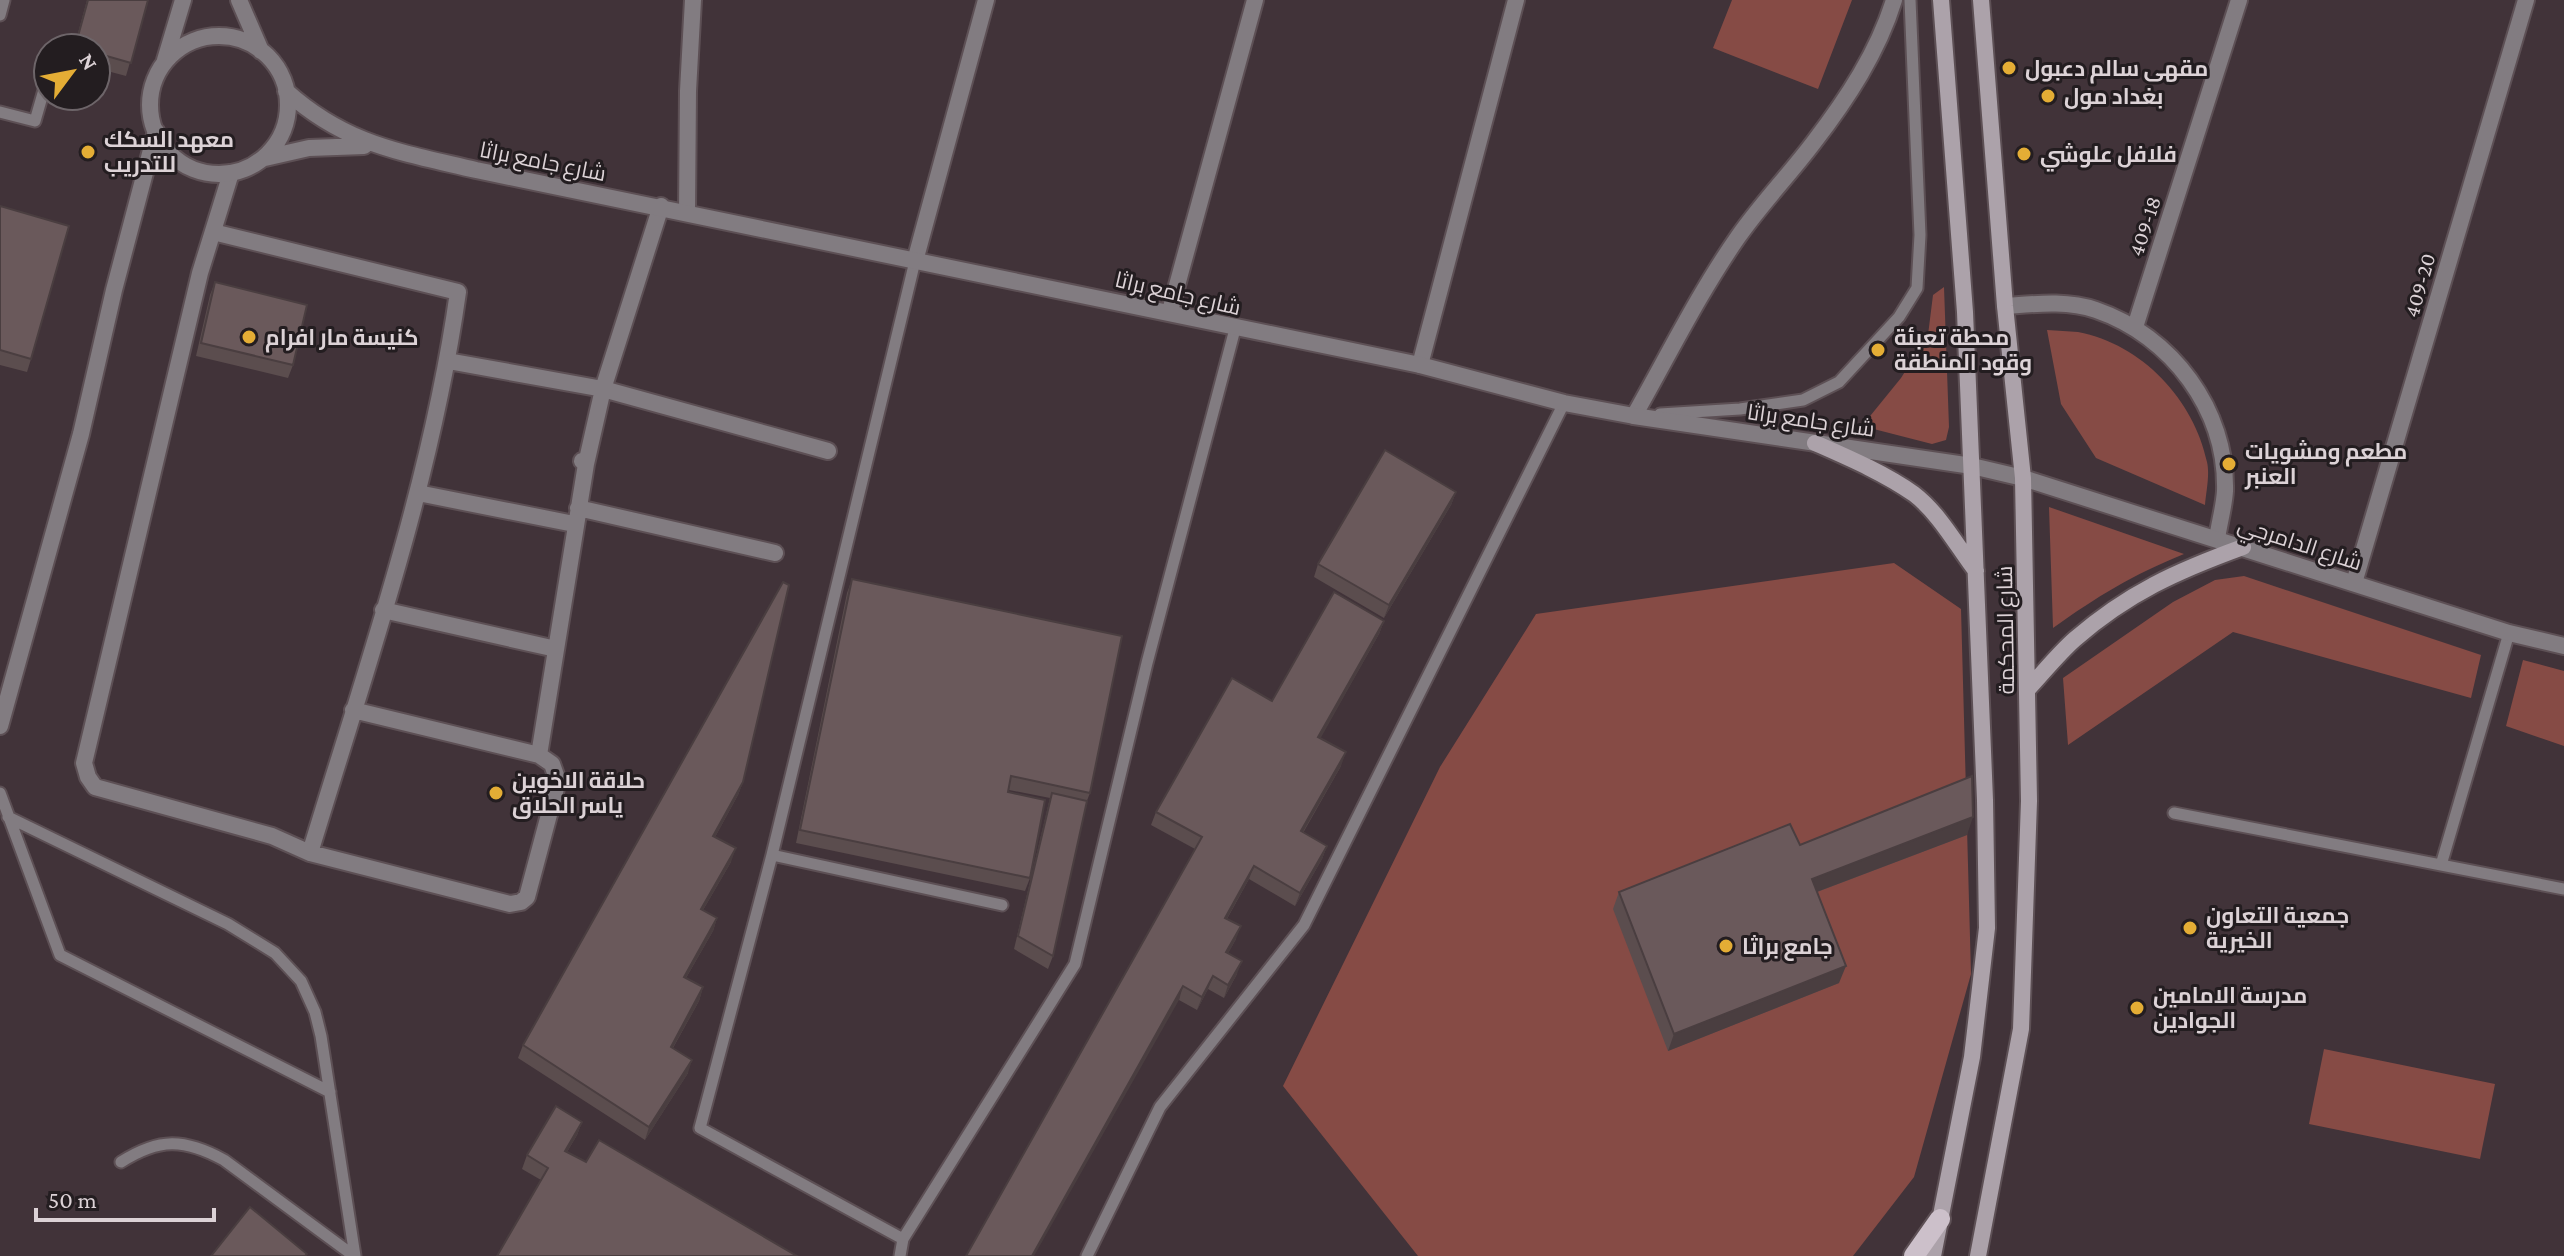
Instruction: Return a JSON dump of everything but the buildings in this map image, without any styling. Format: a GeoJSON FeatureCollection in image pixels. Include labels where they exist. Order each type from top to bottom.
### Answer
{"type":"FeatureCollection","features":[{"type":"Feature","properties":{"kind":"main road","name":"شارع المحكمة"},"geometry":{"type":"LineString","coordinates":[[1933,1256],[1972,1057],[1987,928],[1985,800],[1965,312],[1941,0]]}},
{"type":"Feature","properties":{"kind":"main road","name":"شارع المحكمة"},"geometry":{"type":"LineString","coordinates":[[1978,1256],[2021,1029],[2027,901],[2028,689],[2023,478],[2005,306],[1981,0]]}},
{"type":"Feature","properties":{"kind":"main road"},"geometry":{"type":"LineString","coordinates":[[1815,443],[1868,467],[1916,496],[1976,571]]}},
{"type":"Feature","properties":{"kind":"main road"},"geometry":{"type":"LineString","coordinates":[[2028,689],[2072,641],[2124,601],[2181,570],[2243,547]]}},
{"type":"Feature","properties":{"kind":"main road"},"geometry":{"type":"LineString","coordinates":[[1914,1256],[1940,1219]]}},
{"type":"Feature","properties":{"kind":"street"},"geometry":{"type":"LineString","coordinates":[[164,64],[183,0]]}},
{"type":"Feature","properties":{"kind":"street"},"geometry":{"type":"LineString","coordinates":[[239,0],[261,51]]}},
{"type":"Feature","properties":{"kind":"street"},"geometry":{"type":"LineString","coordinates":[[687,212],[688,91],[693,0]]}},
{"type":"Feature","properties":{"kind":"street"},"geometry":{"type":"LineString","coordinates":[[915,261],[986,0]]}},
{"type":"Feature","properties":{"kind":"street"},"geometry":{"type":"LineString","coordinates":[[1170,311],[1255,0]]}},
{"type":"Feature","properties":{"kind":"street"},"geometry":{"type":"LineString","coordinates":[[1420,365],[1516,0]]}},
{"type":"Feature","properties":{"kind":"street"},"geometry":{"type":"LineString","coordinates":[[1634,416],[1738,237],[1815,142],[1873,53],[1894,0]]}},
{"type":"Feature","properties":{"kind":"street","name":"409-18"},"geometry":{"type":"LineString","coordinates":[[2135,327],[2239,0]]}},
{"type":"Feature","properties":{"kind":"street","name":"409-20"},"geometry":{"type":"LineString","coordinates":[[2354,583],[2526,0]]}},
{"type":"Feature","properties":{"kind":"street"},"geometry":{"type":"LineString","coordinates":[[218,36],[248,42],[261,51],[273,62],[288,103],[284,128],[272,149],[243,170],[231,173],[200,172],[173,157],[152,120],[151,97],[157,74],[164,64],[187,44],[218,36]]}},
{"type":"Feature","properties":{"kind":"street","name":"شارع جامع براثا"},"geometry":{"type":"LineString","coordinates":[[286,91],[329,124],[378,147],[476,170],[1170,311],[1235,329],[1420,365],[1564,403],[1972,466],[2023,478]]}},
{"type":"Feature","properties":{"kind":"street"},"geometry":{"type":"LineString","coordinates":[[0,726],[81,434],[114,290],[156,131]]}},
{"type":"Feature","properties":{"kind":"street","name":"شارع جامع براثا"},"geometry":{"type":"LineString","coordinates":[[263,158],[320,146],[378,147]]}},
{"type":"Feature","properties":{"kind":"street"},"geometry":{"type":"LineString","coordinates":[[231,173],[200,273],[84,763],[95,787],[272,836],[310,853],[510,904],[527,897],[558,781],[552,764],[539,755],[353,710]]}},
{"type":"Feature","properties":{"kind":"street"},"geometry":{"type":"LineString","coordinates":[[539,755],[584,462],[603,389],[661,206]]}},
{"type":"Feature","properties":{"kind":"street"},"geometry":{"type":"LineString","coordinates":[[213,232],[458,292],[448,361],[418,493],[310,853]]}},
{"type":"Feature","properties":{"kind":"street"},"geometry":{"type":"LineString","coordinates":[[2005,306],[2050,302],[2094,310],[2135,327],[2173,358],[2202,397],[2220,443],[2225,491],[2217,539]]}},
{"type":"Feature","properties":{"kind":"street"},"geometry":{"type":"LineString","coordinates":[[448,361],[603,389],[828,451]]}},
{"type":"Feature","properties":{"kind":"street","name":"شارع الدامرجي"},"geometry":{"type":"LineString","coordinates":[[2023,478],[2509,633],[2564,646]]}},
{"type":"Feature","properties":{"kind":"street"},"geometry":{"type":"LineString","coordinates":[[418,493],[576,516],[775,553]]}},
{"type":"Feature","properties":{"kind":"street"},"geometry":{"type":"LineString","coordinates":[[383,610],[556,649]]}},
{"type":"Feature","properties":{"kind":"lane"},"geometry":{"type":"LineString","coordinates":[[0,15],[4,0]]}},
{"type":"Feature","properties":{"kind":"lane"},"geometry":{"type":"LineString","coordinates":[[1634,416],[1740,409],[1803,400],[1839,382],[1899,317],[1917,288],[1920,235],[1910,0]]}},
{"type":"Feature","properties":{"kind":"lane"},"geometry":{"type":"LineString","coordinates":[[0,112],[35,121],[38,112]]}},
{"type":"Feature","properties":{"kind":"lane"},"geometry":{"type":"LineString","coordinates":[[903,1239],[700,1128],[772,855],[915,261]]}},
{"type":"Feature","properties":{"kind":"lane"},"geometry":{"type":"LineString","coordinates":[[900,1256],[903,1239],[1075,964],[1147,663],[1235,329]]}},
{"type":"Feature","properties":{"kind":"lane"},"geometry":{"type":"LineString","coordinates":[[1087,1256],[1160,1107],[1304,925],[1564,403]]}},
{"type":"Feature","properties":{"kind":"lane"},"geometry":{"type":"LineString","coordinates":[[2441,865],[2509,633]]}},
{"type":"Feature","properties":{"kind":"lane"},"geometry":{"type":"LineString","coordinates":[[0,793],[60,955],[330,1092]]}},
{"type":"Feature","properties":{"kind":"lane"},"geometry":{"type":"LineString","coordinates":[[2174,813],[2564,889]]}},
{"type":"Feature","properties":{"kind":"lane"},"geometry":{"type":"LineString","coordinates":[[8,817],[228,924],[275,953],[301,981],[315,1012],[355,1256]]}},
{"type":"Feature","properties":{"kind":"lane"},"geometry":{"type":"LineString","coordinates":[[772,855],[1002,905]]}},
{"type":"Feature","properties":{"kind":"lane"},"geometry":{"type":"LineString","coordinates":[[121,1162],[145,1147],[175,1143],[204,1149],[224,1160],[355,1256]]}},
{"type":"Feature","properties":{"kind":"shaded area"},"geometry":{"type":"Polygon","coordinates":[[[1732,0],[1852,0],[1818,89],[1713,48],[1732,0]]]}},
{"type":"Feature","properties":{"kind":"shaded area"},"geometry":{"type":"Polygon","coordinates":[[[1944,287],[1949,427],[1946,440],[1932,444],[1862,426],[1901,378],[1928,335],[1933,295],[1944,287]]]}},
{"type":"Feature","properties":{"kind":"shaded area"},"geometry":{"type":"Polygon","coordinates":[[[2047,330],[2078,332],[2101,338],[2144,362],[2162,378],[2190,417],[2200,439],[2208,467],[2205,505],[2096,458],[2061,404],[2047,330]]]}},
{"type":"Feature","properties":{"kind":"shaded area"},"geometry":{"type":"Polygon","coordinates":[[[2049,507],[2184,554],[2116,587],[2053,628],[2049,507]]]}},
{"type":"Feature","properties":{"kind":"shaded area"},"geometry":{"type":"Polygon","coordinates":[[[1894,563],[1961,609],[1971,974],[1914,1177],[1853,1256],[1418,1256],[1283,1086],[1440,767],[1536,614],[1894,563]]]}},
{"type":"Feature","properties":{"kind":"shaded area"},"geometry":{"type":"Polygon","coordinates":[[[2244,576],[2481,655],[2471,698],[2233,632],[2068,745],[2063,678],[2173,602],[2215,580],[2244,576]]]}},
{"type":"Feature","properties":{"kind":"shaded area"},"geometry":{"type":"Polygon","coordinates":[[[2523,660],[2564,671],[2564,746],[2506,726],[2523,660]]]}},
{"type":"Feature","properties":{"kind":"shaded area"},"geometry":{"type":"Polygon","coordinates":[[[2324,1049],[2495,1084],[2480,1159],[2309,1124],[2324,1049]]]}},
{"type":"Feature","properties":{"kind":"place","name":"مقهى سالم دعبول"},"geometry":{"type":"Point","coordinates":[2009,68]}},
{"type":"Feature","properties":{"kind":"place","name":"بغداد مول"},"geometry":{"type":"Point","coordinates":[2048,96]}},
{"type":"Feature","properties":{"kind":"place","name":"معهد السكك للتدريب"},"geometry":{"type":"Point","coordinates":[88,152]}},
{"type":"Feature","properties":{"kind":"place","name":"فلافل علوشي"},"geometry":{"type":"Point","coordinates":[2024,154]}},
{"type":"Feature","properties":{"kind":"place","name":"كنيسة مار افرام"},"geometry":{"type":"Point","coordinates":[249,337]}},
{"type":"Feature","properties":{"kind":"place","name":"محطة تعبئة وقود المنطقة"},"geometry":{"type":"Point","coordinates":[1878,350]}},
{"type":"Feature","properties":{"kind":"place","name":"مطعم ومشويات العنبر"},"geometry":{"type":"Point","coordinates":[2229,464]}},
{"type":"Feature","properties":{"kind":"place","name":"حلاقة الاخوين ياسر الحلاق"},"geometry":{"type":"Point","coordinates":[496,793]}},
{"type":"Feature","properties":{"kind":"place","name":"جمعية التعاون الخيرية"},"geometry":{"type":"Point","coordinates":[2190,928]}},
{"type":"Feature","properties":{"kind":"place","name":"جامع براثا"},"geometry":{"type":"Point","coordinates":[1726,946]}},
{"type":"Feature","properties":{"kind":"place","name":"مدرسة الامامين الجوادين"},"geometry":{"type":"Point","coordinates":[2137,1008]}}]}
